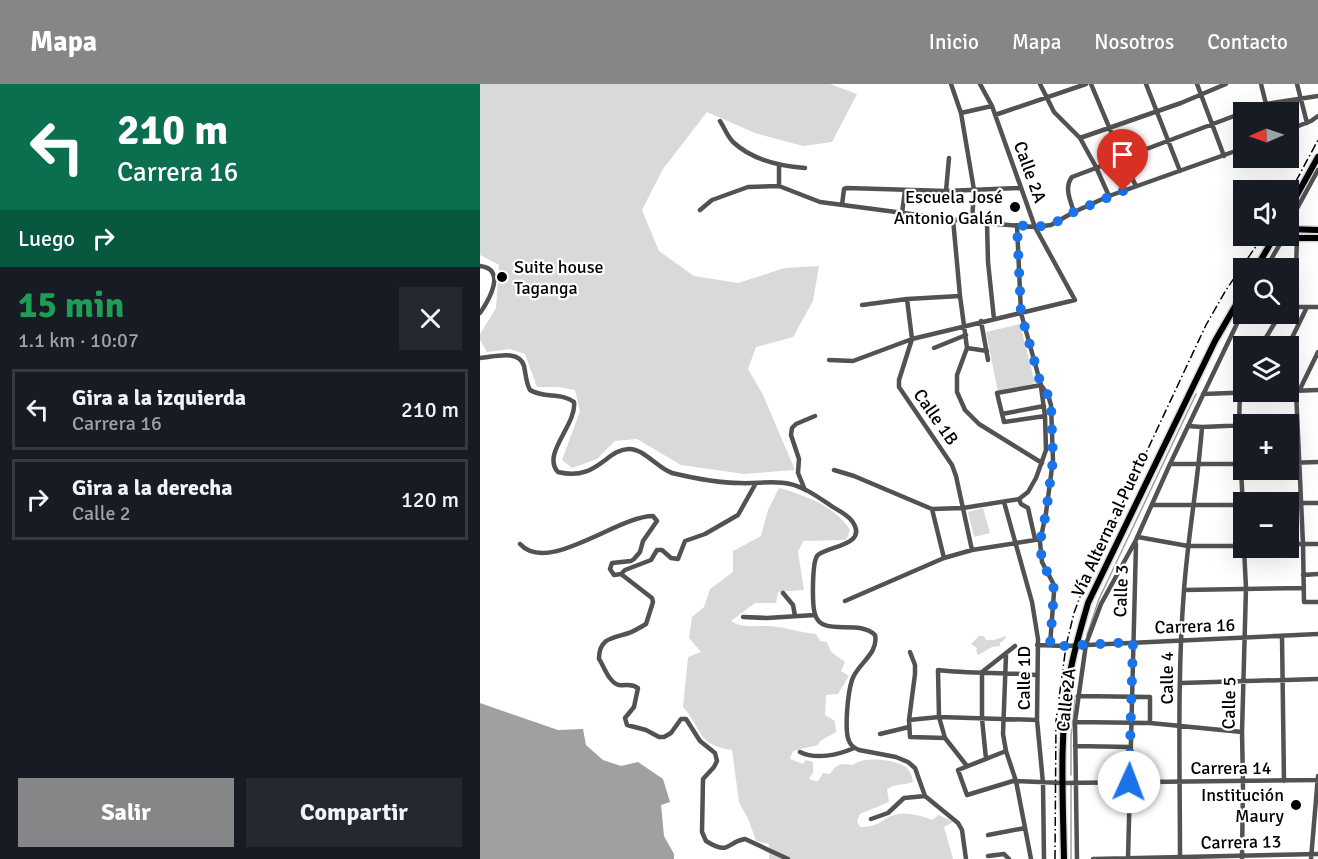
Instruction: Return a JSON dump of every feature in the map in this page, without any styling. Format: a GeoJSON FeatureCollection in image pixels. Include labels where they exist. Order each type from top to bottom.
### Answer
{"type":"FeatureCollection","features":[{"type":"Feature","properties":{"kind":"main road"},"geometry":{"type":"LineString","coordinates":[[1299,191],[1318,157]]}},
{"type":"Feature","properties":{"kind":"main road"},"geometry":{"type":"LineString","coordinates":[[1299,228],[1318,230]]}},
{"type":"Feature","properties":{"kind":"main road"},"geometry":{"type":"LineString","coordinates":[[1299,237],[1318,238]]}},
{"type":"Feature","properties":{"kind":"main road","name":"Vía Alterna al Puerto"},"geometry":{"type":"LineString","coordinates":[[1064,859],[1070,783],[1065,711],[1082,644],[1088,603],[1215,341],[1233,310]]}},
{"type":"Feature","properties":{"kind":"street"},"geometry":{"type":"LineString","coordinates":[[951,84],[961,113],[974,190],[972,222]]}},
{"type":"Feature","properties":{"kind":"street","name":"Calle 2A"},"geometry":{"type":"LineString","coordinates":[[980,84],[992,106],[1035,227],[1075,300],[1021,313]]}},
{"type":"Feature","properties":{"kind":"street"},"geometry":{"type":"LineString","coordinates":[[1040,84],[1061,121],[1080,138],[1109,196]]}},
{"type":"Feature","properties":{"kind":"street"},"geometry":{"type":"LineString","coordinates":[[995,115],[1086,84]]}},
{"type":"Feature","properties":{"kind":"street"},"geometry":{"type":"LineString","coordinates":[[1091,84],[1136,186]]}},
{"type":"Feature","properties":{"kind":"street"},"geometry":{"type":"LineString","coordinates":[[1146,84],[1180,171]]}},
{"type":"Feature","properties":{"kind":"street"},"geometry":{"type":"LineString","coordinates":[[1197,84],[1224,156]]}},
{"type":"Feature","properties":{"kind":"street"},"geometry":{"type":"LineString","coordinates":[[1080,138],[1110,129],[1226,84]]}},
{"type":"Feature","properties":{"kind":"street"},"geometry":{"type":"LineString","coordinates":[[1261,84],[1265,102]]}},
{"type":"Feature","properties":{"kind":"street"},"geometry":{"type":"LineString","coordinates":[[1297,84],[1307,123]]}},
{"type":"Feature","properties":{"kind":"street"},"geometry":{"type":"LineString","coordinates":[[1283,102],[1318,96]]}},
{"type":"Feature","properties":{"kind":"street"},"geometry":{"type":"LineString","coordinates":[[961,113],[992,106]]}},
{"type":"Feature","properties":{"kind":"street"},"geometry":{"type":"LineString","coordinates":[[1299,126],[1318,115]]}},
{"type":"Feature","properties":{"kind":"street"},"geometry":{"type":"LineString","coordinates":[[1074,212],[1067,184],[1072,177],[1233,116]]}},
{"type":"Feature","properties":{"kind":"street"},"geometry":{"type":"LineString","coordinates":[[720,121],[732,141],[749,153],[779,165],[805,168]]}},
{"type":"Feature","properties":{"kind":"street"},"geometry":{"type":"LineString","coordinates":[[700,210],[712,200],[748,187],[779,186],[820,202],[972,222],[1035,227],[1051,225],[1109,196],[1233,152]]}},
{"type":"Feature","properties":{"kind":"street"},"geometry":{"type":"LineString","coordinates":[[946,191],[949,158]]}},
{"type":"Feature","properties":{"kind":"street"},"geometry":{"type":"LineString","coordinates":[[779,165],[779,186]]}},
{"type":"Feature","properties":{"kind":"street"},"geometry":{"type":"LineString","coordinates":[[1299,206],[1318,170]]}},
{"type":"Feature","properties":{"kind":"street"},"geometry":{"type":"LineString","coordinates":[[842,205],[844,189],[847,188],[946,191],[1021,188]]}},
{"type":"Feature","properties":{"kind":"street"},"geometry":{"type":"LineString","coordinates":[[902,213],[905,190]]}},
{"type":"Feature","properties":{"kind":"street"},"geometry":{"type":"LineString","coordinates":[[953,219],[967,348],[956,382],[957,392],[965,410],[979,424],[1042,463]]}},
{"type":"Feature","properties":{"kind":"street"},"geometry":{"type":"LineString","coordinates":[[987,223],[988,262],[994,319]]}},
{"type":"Feature","properties":{"kind":"street"},"geometry":{"type":"LineString","coordinates":[[834,470],[854,476],[932,509],[963,508],[1004,502],[1019,499],[1028,492],[1042,463],[1046,442],[1045,416],[1041,385],[1021,313],[1017,225]]}},
{"type":"Feature","properties":{"kind":"street"},"geometry":{"type":"LineString","coordinates":[[480,266],[487,267],[491,271],[495,284],[490,299],[480,313]]}},
{"type":"Feature","properties":{"kind":"street"},"geometry":{"type":"LineString","coordinates":[[862,305],[907,299],[960,296]]}},
{"type":"Feature","properties":{"kind":"street","name":"Calle 1B"},"geometry":{"type":"LineString","coordinates":[[907,299],[912,339],[899,380],[899,387],[952,465],[972,550]]}},
{"type":"Feature","properties":{"kind":"street"},"geometry":{"type":"LineString","coordinates":[[1299,307],[1318,307]]}},
{"type":"Feature","properties":{"kind":"street"},"geometry":{"type":"LineString","coordinates":[[1293,336],[1307,307]]}},
{"type":"Feature","properties":{"kind":"street"},"geometry":{"type":"LineString","coordinates":[[829,360],[853,361],[912,339],[1021,313]]}},
{"type":"Feature","properties":{"kind":"street"},"geometry":{"type":"LineString","coordinates":[[981,321],[988,360]]}},
{"type":"Feature","properties":{"kind":"street"},"geometry":{"type":"LineString","coordinates":[[1233,392],[1203,394],[1237,324]]}},
{"type":"Feature","properties":{"kind":"street"},"geometry":{"type":"LineString","coordinates":[[934,348],[966,335]]}},
{"type":"Feature","properties":{"kind":"street"},"geometry":{"type":"LineString","coordinates":[[967,348],[987,351]]}},
{"type":"Feature","properties":{"kind":"street"},"geometry":{"type":"LineString","coordinates":[[1299,389],[1318,352]]}},
{"type":"Feature","properties":{"kind":"street"},"geometry":{"type":"LineString","coordinates":[[480,358],[515,356],[521,359],[530,390],[536,394],[562,396],[574,402],[575,409],[572,419],[554,455],[553,466],[558,472],[589,472],[621,451],[628,449],[641,453],[663,469],[672,472],[721,482],[788,483],[805,490],[849,518],[855,529],[854,537],[850,542],[823,551],[815,561],[815,615],[824,626],[863,627],[875,635],[875,646],[851,680],[847,735],[854,747]]}},
{"type":"Feature","properties":{"kind":"street"},"geometry":{"type":"LineString","coordinates":[[1041,385],[997,393],[1004,422],[1045,416]]}},
{"type":"Feature","properties":{"kind":"street"},"geometry":{"type":"LineString","coordinates":[[1038,539],[1053,460],[1051,405],[1041,385]]}},
{"type":"Feature","properties":{"kind":"street"},"geometry":{"type":"LineString","coordinates":[[1299,391],[1318,390]]}},
{"type":"Feature","properties":{"kind":"street","name":"Calle 2A"},"geometry":{"type":"LineString","coordinates":[[1077,859],[1070,783],[1082,644],[1137,538],[1203,394]]}},
{"type":"Feature","properties":{"kind":"street"},"geometry":{"type":"LineString","coordinates":[[1002,414],[1044,406]]}},
{"type":"Feature","properties":{"kind":"street"},"geometry":{"type":"LineString","coordinates":[[805,490],[799,478],[799,459],[790,435],[796,424],[815,416]]}},
{"type":"Feature","properties":{"kind":"street"},"geometry":{"type":"LineString","coordinates":[[1188,426],[1233,425]]}},
{"type":"Feature","properties":{"kind":"street","name":"Calle 4"},"geometry":{"type":"LineString","coordinates":[[1180,858],[1181,640],[1188,546],[1200,465],[1202,427]]}},
{"type":"Feature","properties":{"kind":"street"},"geometry":{"type":"LineString","coordinates":[[1318,462],[1299,463],[1304,602],[1318,602]]}},
{"type":"Feature","properties":{"kind":"street"},"geometry":{"type":"LineString","coordinates":[[1170,464],[1233,464]]}},
{"type":"Feature","properties":{"kind":"street"},"geometry":{"type":"LineString","coordinates":[[519,544],[532,552],[560,551],[616,525],[653,516],[657,521],[643,541],[638,556],[631,561],[612,564],[610,569],[614,575],[621,574],[625,570],[651,560],[657,550],[662,550],[671,558],[678,559],[685,541],[705,534],[738,515],[756,483]]}},
{"type":"Feature","properties":{"kind":"street"},"geometry":{"type":"LineString","coordinates":[[1019,499],[1020,503],[1028,508],[1038,539],[1042,562],[1053,583],[1050,645]]}},
{"type":"Feature","properties":{"kind":"street","name":"Calle 1D"},"geometry":{"type":"LineString","coordinates":[[1004,502],[1032,602],[1037,645],[1037,720],[1042,783],[1044,859]]}},
{"type":"Feature","properties":{"kind":"street"},"geometry":{"type":"LineString","coordinates":[[1301,503],[1318,503]]}},
{"type":"Feature","properties":{"kind":"street"},"geometry":{"type":"LineString","coordinates":[[1152,505],[1233,505]]}},
{"type":"Feature","properties":{"kind":"street"},"geometry":{"type":"LineString","coordinates":[[932,509],[944,558]]}},
{"type":"Feature","properties":{"kind":"street"},"geometry":{"type":"LineString","coordinates":[[1137,538],[1188,546],[1233,547]]}},
{"type":"Feature","properties":{"kind":"street","name":"Calle 3"},"geometry":{"type":"LineString","coordinates":[[1128,859],[1137,538]]}},
{"type":"Feature","properties":{"kind":"street"},"geometry":{"type":"LineString","coordinates":[[845,601],[944,558],[972,550],[1038,539]]}},
{"type":"Feature","properties":{"kind":"street"},"geometry":{"type":"LineString","coordinates":[[1299,544],[1318,544]]}},
{"type":"Feature","properties":{"kind":"street","name":"Calle 5"},"geometry":{"type":"LineString","coordinates":[[1242,857],[1244,558]]}},
{"type":"Feature","properties":{"kind":"street"},"geometry":{"type":"LineString","coordinates":[[621,574],[649,594],[653,602],[646,624],[630,633],[608,638],[599,652],[599,658],[612,681],[617,685],[633,684],[638,688],[633,707],[625,718],[625,722],[632,727],[664,737],[671,733],[681,719],[686,719],[700,741],[715,753],[717,761],[703,779],[702,832],[706,841],[729,848],[740,840],[746,839],[788,859]]}},
{"type":"Feature","properties":{"kind":"street"},"geometry":{"type":"LineString","coordinates":[[1303,575],[1318,574]]}},
{"type":"Feature","properties":{"kind":"street"},"geometry":{"type":"LineString","coordinates":[[1184,590],[1304,588]]}},
{"type":"Feature","properties":{"kind":"street"},"geometry":{"type":"LineString","coordinates":[[783,593],[793,605],[795,616]]}},
{"type":"Feature","properties":{"kind":"street"},"geometry":{"type":"LineString","coordinates":[[743,617],[815,615]]}},
{"type":"Feature","properties":{"kind":"street","name":"Carrera 16"},"geometry":{"type":"LineString","coordinates":[[1037,645],[1318,634]]}},
{"type":"Feature","properties":{"kind":"street"},"geometry":{"type":"LineString","coordinates":[[1282,636],[1284,781]]}},
{"type":"Feature","properties":{"kind":"street"},"geometry":{"type":"LineString","coordinates":[[1006,654],[1016,646]]}},
{"type":"Feature","properties":{"kind":"street"},"geometry":{"type":"LineString","coordinates":[[910,652],[915,665],[909,720],[910,737],[945,738]]}},
{"type":"Feature","properties":{"kind":"street","name":"Calle 1D"},"geometry":{"type":"LineString","coordinates":[[982,672],[1006,654]]}},
{"type":"Feature","properties":{"kind":"street","name":"Calle 1D"},"geometry":{"type":"LineString","coordinates":[[1006,654],[1003,720],[1006,751],[1016,781],[1031,859]]}},
{"type":"Feature","properties":{"kind":"street"},"geometry":{"type":"LineString","coordinates":[[1006,751],[967,766],[945,738],[939,717],[938,670],[959,673],[1004,672],[1036,675]]}},
{"type":"Feature","properties":{"kind":"street"},"geometry":{"type":"LineString","coordinates":[[982,672],[982,719],[986,759]]}},
{"type":"Feature","properties":{"kind":"street"},"geometry":{"type":"LineString","coordinates":[[1181,683],[1318,679]]}},
{"type":"Feature","properties":{"kind":"street"},"geometry":{"type":"LineString","coordinates":[[1078,696],[1150,697],[1150,723]]}},
{"type":"Feature","properties":{"kind":"street"},"geometry":{"type":"LineString","coordinates":[[909,720],[939,717],[1037,720]]}},
{"type":"Feature","properties":{"kind":"street"},"geometry":{"type":"LineString","coordinates":[[1075,722],[1150,723],[1242,732]]}},
{"type":"Feature","properties":{"kind":"street"},"geometry":{"type":"LineString","coordinates":[[880,734],[909,727]]}},
{"type":"Feature","properties":{"kind":"street"},"geometry":{"type":"LineString","coordinates":[[1075,746],[1130,747]]}},
{"type":"Feature","properties":{"kind":"street"},"geometry":{"type":"LineString","coordinates":[[800,752],[810,756],[837,755],[854,747],[908,762],[915,768],[925,796],[958,823],[962,830],[966,859]]}},
{"type":"Feature","properties":{"kind":"street","name":"Carrera 14"},"geometry":{"type":"LineString","coordinates":[[967,766],[958,770],[967,795],[1016,781],[1042,783],[1244,782],[1318,779]]}},
{"type":"Feature","properties":{"kind":"street"},"geometry":{"type":"LineString","coordinates":[[1311,857],[1318,779]]}},
{"type":"Feature","properties":{"kind":"street"},"geometry":{"type":"LineString","coordinates":[[871,819],[888,813],[904,798],[925,796]]}},
{"type":"Feature","properties":{"kind":"street"},"geometry":{"type":"LineString","coordinates":[[988,835],[1025,828]]}},
{"type":"Feature","properties":{"kind":"street"},"geometry":{"type":"LineString","coordinates":[[988,856],[1004,854],[1008,859]]}},
{"type":"Feature","properties":{"kind":"street","name":"Carrera 13"},"geometry":{"type":"LineString","coordinates":[[1093,859],[1311,857],[1318,854]]}},
{"type":"Feature","properties":{"kind":"shaded area"},"geometry":{"type":"Polygon","coordinates":[[[480,84],[830,84],[857,94],[832,142],[803,146],[755,133],[707,112],[663,169],[642,210],[659,251],[694,276],[738,283],[785,268],[819,266],[813,301],[793,337],[756,347],[748,369],[763,395],[795,470],[744,474],[681,465],[637,439],[615,441],[597,459],[572,468],[562,460],[580,411],[575,390],[537,387],[525,354],[510,349],[487,352],[480,340],[480,334],[496,308],[499,265],[480,255],[480,84]]]}},
{"type":"Feature","properties":{"kind":"shaded area"},"geometry":{"type":"Polygon","coordinates":[[[1020,324],[1035,383],[998,392],[986,332],[1020,324]]]}},
{"type":"Feature","properties":{"kind":"shaded area"},"geometry":{"type":"Polygon","coordinates":[[[779,488],[799,494],[828,508],[850,530],[846,540],[803,541],[798,552],[804,590],[778,592],[776,603],[755,603],[731,621],[748,626],[772,626],[816,634],[820,641],[827,642],[831,652],[845,662],[841,671],[849,676],[838,694],[826,695],[825,715],[835,721],[836,732],[820,741],[818,745],[793,751],[790,759],[803,764],[806,760],[813,762],[813,773],[809,778],[818,781],[823,773],[830,774],[839,765],[853,765],[863,760],[885,760],[904,766],[909,771],[913,782],[887,789],[889,802],[860,814],[857,821],[860,827],[877,824],[898,814],[915,815],[932,820],[939,815],[953,822],[944,827],[953,859],[769,859],[769,844],[756,841],[739,802],[732,750],[720,748],[706,740],[683,707],[688,657],[701,652],[689,638],[692,617],[704,607],[710,589],[733,572],[733,551],[761,536],[768,510],[779,488]]]}},
{"type":"Feature","properties":{"kind":"shaded area"},"geometry":{"type":"Polygon","coordinates":[[[983,508],[990,533],[974,537],[968,512],[983,508]]]}},
{"type":"Feature","properties":{"kind":"shaded area"},"geometry":{"type":"Polygon","coordinates":[[[979,636],[984,636],[986,640],[994,640],[1006,636],[1000,646],[992,647],[978,655],[977,648],[971,644],[979,636]]]}},
{"type":"Feature","properties":{"kind":"shaded area"},"geometry":{"type":"Polygon","coordinates":[[[480,703],[558,730],[583,729],[586,745],[603,760],[621,766],[638,762],[663,779],[670,802],[661,805],[664,836],[674,854],[674,859],[480,859],[480,703]]]}},
{"type":"Feature","properties":{"kind":"waterway"},"geometry":{"type":"LineString","coordinates":[[1087,635],[1099,599],[1196,394]]}},
{"type":"Feature","properties":{"kind":"waterway"},"geometry":{"type":"LineString","coordinates":[[1071,775],[1071,737],[1075,696]]}},
{"type":"Feature","properties":{"kind":"waterway"},"geometry":{"type":"LineString","coordinates":[[1071,785],[1071,859]]}},
{"type":"Feature","properties":{"kind":"railway"},"geometry":{"type":"LineString","coordinates":[[1297,180],[1318,140]]}},
{"type":"Feature","properties":{"kind":"railway"},"geometry":{"type":"LineString","coordinates":[[1055,859],[1056,721],[1066,646],[1074,613],[1085,583],[1206,325],[1226,290],[1256,246]]}},
{"type":"Feature","properties":{"kind":"place","name":"Escuela José Antonio Galán"},"geometry":{"type":"Point","coordinates":[1015,207]}},
{"type":"Feature","properties":{"kind":"place","name":"Suite house Taganga"},"geometry":{"type":"Point","coordinates":[502,277]}},
{"type":"Feature","properties":{"kind":"place","name":"Institución Maury"},"geometry":{"type":"Point","coordinates":[1296,805]}},
{"type":"Feature","properties":{"kind":"route"},"geometry":{"type":"LineString","coordinates":[[1123,191],[1074,212],[1051,225],[1035,227],[1017,225],[1021,313],[1041,385],[1051,405],[1053,460],[1040,542],[1042,562],[1053,583],[1054,592],[1050,645],[1133,642],[1129,782]]}}]}
